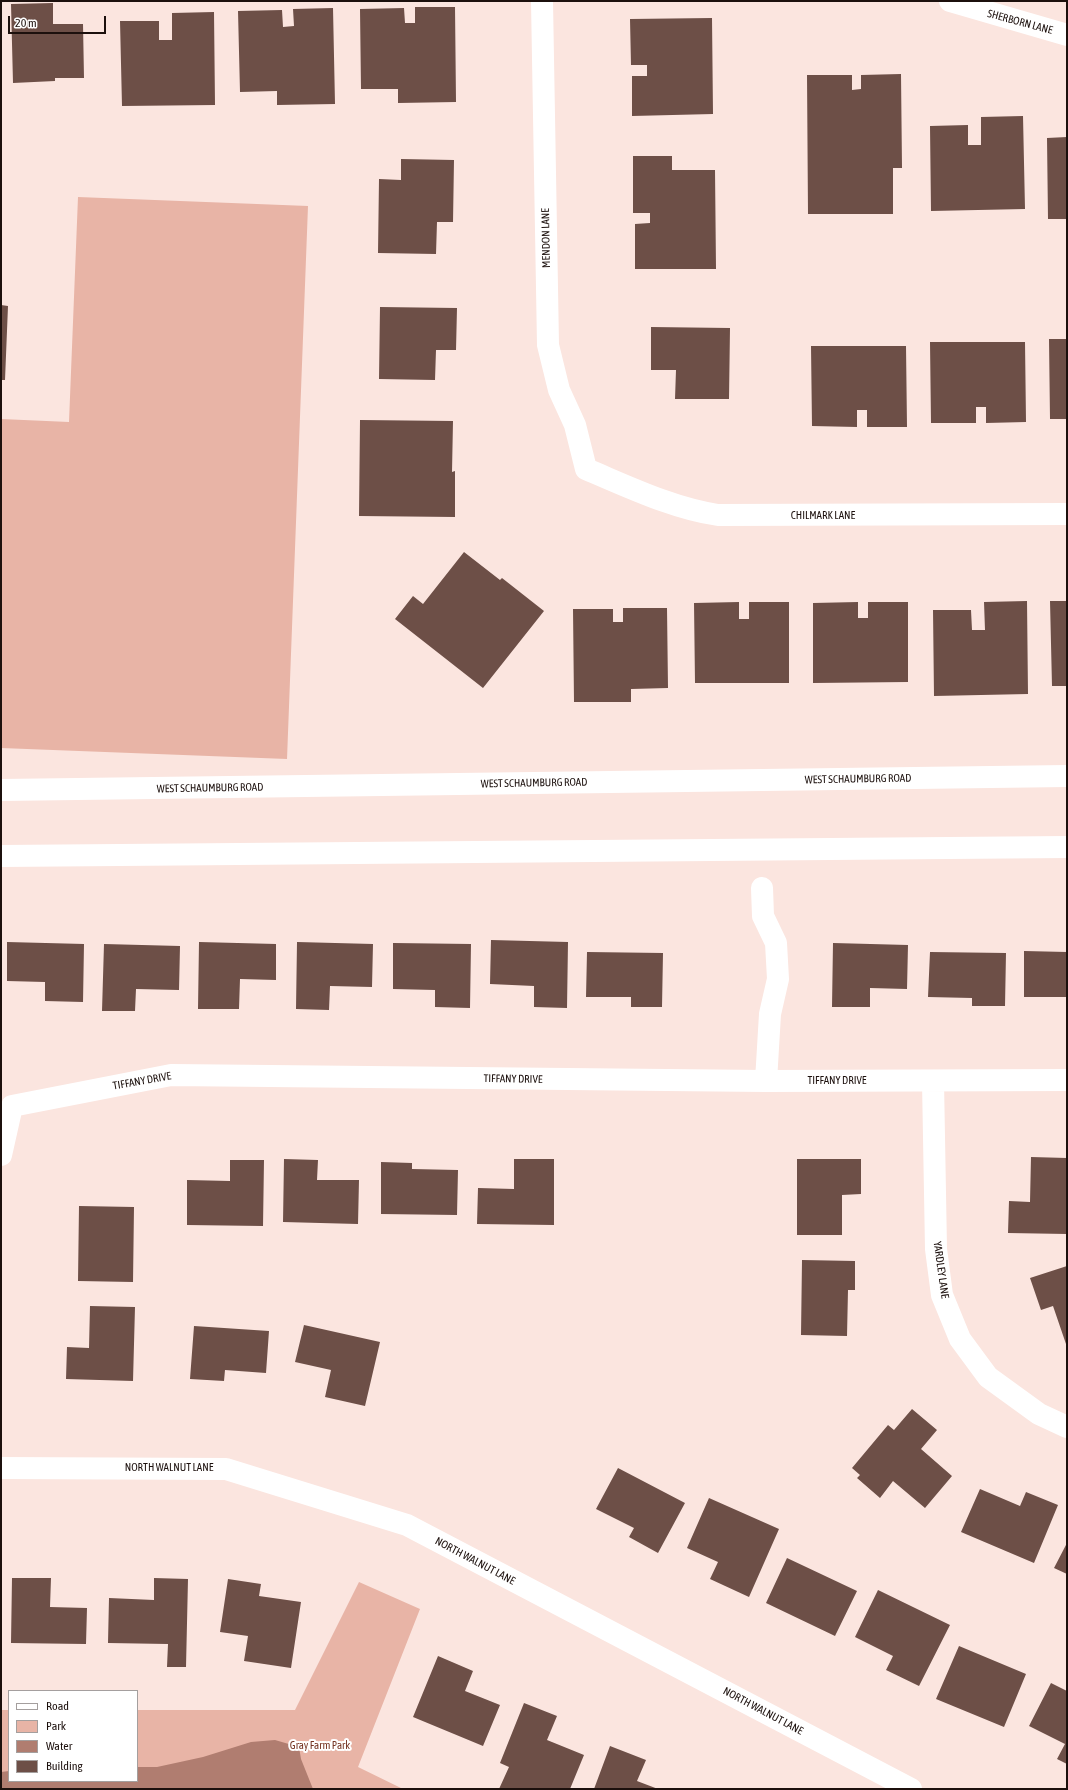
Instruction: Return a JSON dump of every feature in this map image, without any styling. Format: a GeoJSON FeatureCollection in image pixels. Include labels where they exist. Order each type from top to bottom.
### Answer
{"type":"FeatureCollection","features":[{"type":"Feature","properties":{"kind":"street","name":"MENDON LANE"},"geometry":{"type":"LineString","coordinates":[[542,1],[548,345],[559,390],[575,425],[586,470]]}},
{"type":"Feature","properties":{"kind":"street","name":"SHERBORN LANE"},"geometry":{"type":"LineString","coordinates":[[950,1],[971,5],[1067,35]]}},
{"type":"Feature","properties":{"kind":"street","name":"CHILMARK LANE"},"geometry":{"type":"LineString","coordinates":[[586,470],[667,502],[718,516],[1067,514]]}},
{"type":"Feature","properties":{"kind":"street","name":"WEST SCHAUMBURG ROAD"},"geometry":{"type":"LineString","coordinates":[[1,790],[1067,776]]}},
{"type":"Feature","properties":{"kind":"street"},"geometry":{"type":"LineString","coordinates":[[1,856],[1067,846]]}},
{"type":"Feature","properties":{"kind":"street"},"geometry":{"type":"LineString","coordinates":[[762,888],[763,916],[776,943],[778,979],[770,1014],[766,1081]]}},
{"type":"Feature","properties":{"kind":"street","name":"TIFFANY DRIVE"},"geometry":{"type":"LineString","coordinates":[[1,1155],[12,1106],[170,1075],[766,1081],[1067,1080]]}},
{"type":"Feature","properties":{"kind":"street","name":"YARDLEY LANE"},"geometry":{"type":"LineString","coordinates":[[933,1081],[936,1250],[942,1295],[960,1339],[988,1377],[1039,1414],[1067,1427]]}},
{"type":"Feature","properties":{"kind":"street","name":"NORTH WALNUT LANE"},"geometry":{"type":"LineString","coordinates":[[1,1468],[226,1469],[407,1525],[912,1789]]}},
{"type":"Feature","properties":{"kind":"green space"},"geometry":{"type":"Polygon","coordinates":[[[78,197],[308,206],[287,759],[1,748],[1,419],[69,422],[78,197]]]}},
{"type":"Feature","properties":{"kind":"green space","name":"Gray Farm Park"},"geometry":{"type":"Polygon","coordinates":[[[359,1582],[420,1609],[358,1767],[403,1789],[1,1789],[1,1710],[8,1710],[8,1782],[138,1782],[138,1710],[295,1710],[359,1582]]]}},
{"type":"Feature","properties":{"kind":"water"},"geometry":{"type":"Polygon","coordinates":[[[275,1740],[299,1747],[301,1759],[313,1789],[1,1789],[1,1772],[8,1771],[8,1782],[138,1782],[138,1767],[157,1767],[203,1757],[251,1742],[275,1740]]]}},
{"type":"Feature","properties":{"kind":"building"},"geometry":{"type":"Polygon","coordinates":[[[53,3],[53,24],[83,24],[84,78],[55,78],[55,81],[13,83],[11,4],[53,3]]]}},
{"type":"Feature","properties":{"kind":"building"},"geometry":{"type":"Polygon","coordinates":[[[415,7],[455,7],[456,102],[398,103],[398,89],[361,89],[360,9],[404,8],[405,23],[415,23],[415,7]]]}},
{"type":"Feature","properties":{"kind":"building"},"geometry":{"type":"Polygon","coordinates":[[[333,8],[335,104],[277,105],[277,91],[240,92],[238,11],[282,10],[283,27],[294,26],[293,9],[333,8]]]}},
{"type":"Feature","properties":{"kind":"building"},"geometry":{"type":"Polygon","coordinates":[[[214,12],[215,105],[122,106],[120,21],[159,21],[159,40],[172,40],[172,13],[214,12]]]}},
{"type":"Feature","properties":{"kind":"building"},"geometry":{"type":"Polygon","coordinates":[[[712,18],[713,114],[632,116],[632,76],[647,76],[647,65],[631,65],[630,19],[712,18]]]}},
{"type":"Feature","properties":{"kind":"building"},"geometry":{"type":"Polygon","coordinates":[[[901,74],[902,168],[893,168],[893,214],[808,214],[807,75],[852,75],[852,90],[861,89],[861,75],[901,74]]]}},
{"type":"Feature","properties":{"kind":"building"},"geometry":{"type":"Polygon","coordinates":[[[1023,116],[1025,209],[931,211],[930,126],[968,125],[968,145],[981,145],[981,117],[1023,116]]]}},
{"type":"Feature","properties":{"kind":"building"},"geometry":{"type":"Polygon","coordinates":[[[1067,137],[1067,219],[1048,219],[1047,138],[1067,137]]]}},
{"type":"Feature","properties":{"kind":"building"},"geometry":{"type":"Polygon","coordinates":[[[633,156],[672,156],[672,170],[715,170],[716,269],[635,269],[635,224],[650,223],[650,213],[633,213],[633,156]]]}},
{"type":"Feature","properties":{"kind":"building"},"geometry":{"type":"Polygon","coordinates":[[[401,159],[454,160],[453,222],[437,222],[436,254],[378,253],[379,179],[401,180],[401,159]]]}},
{"type":"Feature","properties":{"kind":"building"},"geometry":{"type":"Polygon","coordinates":[[[1,305],[8,306],[5,380],[1,380],[1,305]]]}},
{"type":"Feature","properties":{"kind":"building"},"geometry":{"type":"Polygon","coordinates":[[[380,307],[457,308],[456,350],[436,350],[435,380],[379,379],[380,307]]]}},
{"type":"Feature","properties":{"kind":"building"},"geometry":{"type":"Polygon","coordinates":[[[651,327],[730,328],[729,399],[675,399],[676,370],[651,370],[651,327]]]}},
{"type":"Feature","properties":{"kind":"building"},"geometry":{"type":"Polygon","coordinates":[[[1049,339],[1067,339],[1067,419],[1050,419],[1049,339]]]}},
{"type":"Feature","properties":{"kind":"building"},"geometry":{"type":"Polygon","coordinates":[[[930,342],[1025,342],[1026,422],[986,423],[986,407],[976,407],[976,423],[931,423],[930,342]]]}},
{"type":"Feature","properties":{"kind":"building"},"geometry":{"type":"Polygon","coordinates":[[[811,346],[906,346],[907,427],[867,427],[867,410],[857,410],[857,427],[812,426],[811,346]]]}},
{"type":"Feature","properties":{"kind":"building"},"geometry":{"type":"Polygon","coordinates":[[[360,420],[453,421],[452,472],[455,471],[455,517],[359,516],[360,420]]]}},
{"type":"Feature","properties":{"kind":"building"},"geometry":{"type":"Polygon","coordinates":[[[464,552],[500,580],[502,578],[544,611],[483,688],[395,619],[413,596],[423,604],[464,552]]]}},
{"type":"Feature","properties":{"kind":"building"},"geometry":{"type":"Polygon","coordinates":[[[1027,601],[1028,694],[934,696],[933,610],[971,610],[972,630],[985,630],[984,602],[1027,601]]]}},
{"type":"Feature","properties":{"kind":"building"},"geometry":{"type":"Polygon","coordinates":[[[1050,601],[1067,601],[1067,686],[1052,686],[1050,601]]]}},
{"type":"Feature","properties":{"kind":"building"},"geometry":{"type":"Polygon","coordinates":[[[739,602],[739,619],[749,619],[749,602],[789,602],[789,683],[695,683],[694,603],[739,602]]]}},
{"type":"Feature","properties":{"kind":"building"},"geometry":{"type":"Polygon","coordinates":[[[858,602],[858,618],[868,618],[868,602],[908,602],[908,682],[813,683],[813,603],[858,602]]]}},
{"type":"Feature","properties":{"kind":"building"},"geometry":{"type":"Polygon","coordinates":[[[623,608],[667,608],[668,688],[631,689],[631,702],[574,702],[573,609],[613,609],[613,622],[623,622],[623,608]]]}},
{"type":"Feature","properties":{"kind":"building"},"geometry":{"type":"Polygon","coordinates":[[[491,940],[568,942],[567,1008],[534,1007],[534,986],[490,984],[491,940]]]}},
{"type":"Feature","properties":{"kind":"building"},"geometry":{"type":"Polygon","coordinates":[[[7,942],[84,944],[83,1002],[45,1001],[45,982],[7,981],[7,942]]]}},
{"type":"Feature","properties":{"kind":"building"},"geometry":{"type":"Polygon","coordinates":[[[199,942],[276,944],[276,980],[240,979],[239,1009],[198,1009],[199,942]]]}},
{"type":"Feature","properties":{"kind":"building"},"geometry":{"type":"Polygon","coordinates":[[[297,942],[373,944],[372,987],[330,986],[329,1010],[296,1009],[297,942]]]}},
{"type":"Feature","properties":{"kind":"building"},"geometry":{"type":"Polygon","coordinates":[[[393,943],[471,944],[470,1008],[435,1007],[435,990],[393,989],[393,943]]]}},
{"type":"Feature","properties":{"kind":"building"},"geometry":{"type":"Polygon","coordinates":[[[833,943],[908,945],[907,989],[870,988],[870,1007],[832,1007],[833,943]]]}},
{"type":"Feature","properties":{"kind":"building"},"geometry":{"type":"Polygon","coordinates":[[[104,944],[180,946],[179,990],[136,989],[135,1011],[102,1011],[104,944]]]}},
{"type":"Feature","properties":{"kind":"building"},"geometry":{"type":"Polygon","coordinates":[[[1024,951],[1067,952],[1067,997],[1024,997],[1024,951]]]}},
{"type":"Feature","properties":{"kind":"building"},"geometry":{"type":"Polygon","coordinates":[[[587,952],[663,953],[662,1007],[631,1007],[631,997],[586,997],[587,952]]]}},
{"type":"Feature","properties":{"kind":"building"},"geometry":{"type":"Polygon","coordinates":[[[930,952],[1006,953],[1005,1006],[972,1006],[972,998],[928,997],[930,952]]]}},
{"type":"Feature","properties":{"kind":"building"},"geometry":{"type":"Polygon","coordinates":[[[1031,1157],[1067,1158],[1067,1234],[1008,1233],[1009,1201],[1030,1202],[1031,1157]]]}},
{"type":"Feature","properties":{"kind":"building"},"geometry":{"type":"Polygon","coordinates":[[[284,1159],[318,1160],[317,1180],[359,1180],[358,1224],[283,1222],[284,1159]]]}},
{"type":"Feature","properties":{"kind":"building"},"geometry":{"type":"Polygon","coordinates":[[[514,1159],[554,1159],[554,1225],[477,1224],[478,1188],[514,1189],[514,1159]]]}},
{"type":"Feature","properties":{"kind":"building"},"geometry":{"type":"Polygon","coordinates":[[[797,1159],[861,1159],[861,1194],[842,1195],[842,1235],[797,1235],[797,1159]]]}},
{"type":"Feature","properties":{"kind":"building"},"geometry":{"type":"Polygon","coordinates":[[[230,1160],[264,1160],[263,1226],[187,1225],[187,1180],[230,1181],[230,1160]]]}},
{"type":"Feature","properties":{"kind":"building"},"geometry":{"type":"Polygon","coordinates":[[[381,1162],[412,1163],[412,1169],[458,1170],[457,1215],[381,1214],[381,1162]]]}},
{"type":"Feature","properties":{"kind":"building"},"geometry":{"type":"Polygon","coordinates":[[[79,1206],[134,1207],[133,1282],[78,1281],[79,1206]]]}},
{"type":"Feature","properties":{"kind":"building"},"geometry":{"type":"Polygon","coordinates":[[[802,1260],[855,1261],[855,1290],[848,1290],[847,1336],[801,1335],[802,1260]]]}},
{"type":"Feature","properties":{"kind":"building"},"geometry":{"type":"Polygon","coordinates":[[[1067,1266],[1066,1344],[1053,1306],[1041,1310],[1030,1278],[1067,1266]]]}},
{"type":"Feature","properties":{"kind":"building"},"geometry":{"type":"Polygon","coordinates":[[[90,1306],[135,1307],[133,1381],[66,1379],[67,1347],[89,1348],[90,1306]]]}},
{"type":"Feature","properties":{"kind":"building"},"geometry":{"type":"Polygon","coordinates":[[[304,1325],[380,1342],[365,1406],[325,1397],[331,1370],[295,1362],[304,1325]]]}},
{"type":"Feature","properties":{"kind":"building"},"geometry":{"type":"Polygon","coordinates":[[[194,1326],[269,1331],[266,1373],[225,1370],[224,1381],[190,1379],[194,1326]]]}},
{"type":"Feature","properties":{"kind":"building"},"geometry":{"type":"Polygon","coordinates":[[[912,1409],[937,1430],[921,1449],[952,1476],[925,1508],[893,1481],[880,1498],[857,1478],[860,1475],[852,1468],[888,1425],[894,1430],[912,1409]]]}},
{"type":"Feature","properties":{"kind":"building"},"geometry":{"type":"Polygon","coordinates":[[[618,1468],[685,1503],[658,1553],[629,1537],[634,1528],[596,1509],[618,1468]]]}},
{"type":"Feature","properties":{"kind":"building"},"geometry":{"type":"Polygon","coordinates":[[[980,1489],[1020,1506],[1026,1492],[1058,1505],[1034,1563],[961,1532],[980,1489]]]}},
{"type":"Feature","properties":{"kind":"building"},"geometry":{"type":"Polygon","coordinates":[[[709,1498],[779,1529],[749,1597],[710,1579],[718,1562],[687,1548],[709,1498]]]}},
{"type":"Feature","properties":{"kind":"building"},"geometry":{"type":"Polygon","coordinates":[[[1067,1543],[1067,1574],[1054,1568],[1067,1543]]]}},
{"type":"Feature","properties":{"kind":"building"},"geometry":{"type":"Polygon","coordinates":[[[787,1558],[857,1591],[835,1636],[766,1603],[787,1558]]]}},
{"type":"Feature","properties":{"kind":"building"},"geometry":{"type":"Polygon","coordinates":[[[12,1578],[51,1578],[50,1607],[87,1608],[86,1644],[11,1643],[12,1578]]]}},
{"type":"Feature","properties":{"kind":"building"},"geometry":{"type":"Polygon","coordinates":[[[154,1578],[188,1579],[186,1667],[167,1667],[168,1644],[108,1643],[109,1598],[154,1600],[154,1578]]]}},
{"type":"Feature","properties":{"kind":"building"},"geometry":{"type":"Polygon","coordinates":[[[228,1579],[261,1584],[259,1596],[301,1602],[291,1668],[244,1661],[248,1636],[220,1632],[228,1579]]]}},
{"type":"Feature","properties":{"kind":"building"},"geometry":{"type":"Polygon","coordinates":[[[878,1590],[950,1625],[919,1686],[886,1670],[893,1656],[855,1637],[878,1590]]]}},
{"type":"Feature","properties":{"kind":"building"},"geometry":{"type":"Polygon","coordinates":[[[959,1646],[1026,1674],[1004,1727],[936,1699],[959,1646]]]}},
{"type":"Feature","properties":{"kind":"building"},"geometry":{"type":"Polygon","coordinates":[[[438,1656],[473,1671],[465,1691],[500,1705],[483,1746],[413,1717],[438,1656]]]}},
{"type":"Feature","properties":{"kind":"building"},"geometry":{"type":"Polygon","coordinates":[[[1051,1683],[1067,1691],[1067,1764],[1057,1759],[1065,1744],[1029,1726],[1051,1683]]]}},
{"type":"Feature","properties":{"kind":"building"},"geometry":{"type":"Polygon","coordinates":[[[524,1703],[557,1716],[547,1740],[584,1755],[570,1789],[499,1789],[509,1767],[500,1763],[524,1703]]]}},
{"type":"Feature","properties":{"kind":"building"},"geometry":{"type":"Polygon","coordinates":[[[610,1746],[646,1760],[637,1781],[658,1789],[594,1789],[610,1746]]]}}]}
